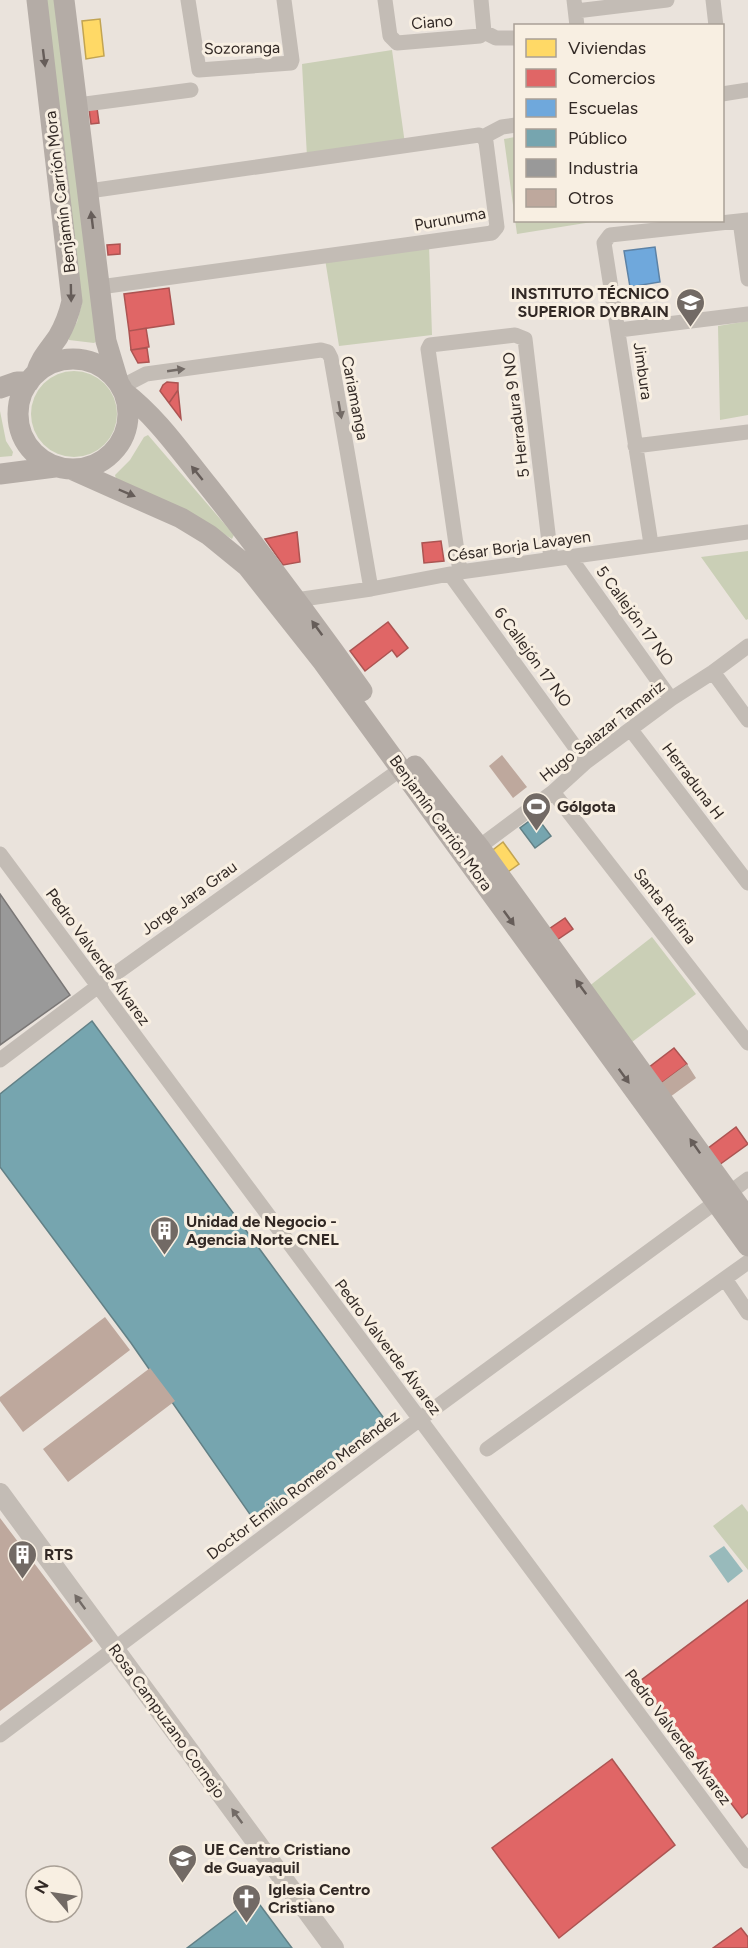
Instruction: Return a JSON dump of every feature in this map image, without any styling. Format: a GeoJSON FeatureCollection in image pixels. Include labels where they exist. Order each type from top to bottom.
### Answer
{"type":"FeatureCollection","features":[{"type":"Feature","properties":{"kind":"main road","name":"Benjamín Carrión Mora"},"geometry":{"type":"LineString","coordinates":[[33,378],[44,355],[67,321],[72,301],[38,0]]}},
{"type":"Feature","properties":{"kind":"main road","name":"Benjamín Carrión Mora"},"geometry":{"type":"LineString","coordinates":[[64,0],[106,341],[121,387],[160,426],[297,600],[412,761],[479,847],[656,1089],[722,1198],[748,1246]]}},
{"type":"Feature","properties":{"kind":"main road"},"geometry":{"type":"LineString","coordinates":[[0,474],[91,467],[107,458],[119,445],[127,428],[128,410],[121,387],[107,370],[79,359],[63,360],[49,365],[33,378],[21,397],[18,414],[21,431],[28,446],[40,458],[64,468]]}},
{"type":"Feature","properties":{"kind":"main road"},"geometry":{"type":"LineString","coordinates":[[0,388],[33,378]]}},
{"type":"Feature","properties":{"kind":"main road","name":"Benjamín Carrión Mora"},"geometry":{"type":"LineString","coordinates":[[64,468],[181,518],[209,535],[247,566],[323,662],[722,1198],[748,1219]]}},
{"type":"Feature","properties":{"kind":"street","name":"Sozoranga"},"geometry":{"type":"LineString","coordinates":[[188,0],[199,70],[291,63],[284,0]]}},
{"type":"Feature","properties":{"kind":"street","name":"Ciano"},"geometry":{"type":"LineString","coordinates":[[385,0],[390,36],[397,44],[480,36],[484,32]]}},
{"type":"Feature","properties":{"kind":"street"},"geometry":{"type":"LineString","coordinates":[[481,0],[484,32],[496,38],[514,38]]}},
{"type":"Feature","properties":{"kind":"street"},"geometry":{"type":"LineString","coordinates":[[576,12],[668,0]]}},
{"type":"Feature","properties":{"kind":"street"},"geometry":{"type":"LineString","coordinates":[[713,0],[716,24]]}},
{"type":"Feature","properties":{"kind":"street"},"geometry":{"type":"LineString","coordinates":[[78,105],[191,90]]}},
{"type":"Feature","properties":{"kind":"street"},"geometry":{"type":"LineString","coordinates":[[724,91],[748,90]]}},
{"type":"Feature","properties":{"kind":"street"},"geometry":{"type":"LineString","coordinates":[[89,190],[479,135],[483,137],[514,125]]}},
{"type":"Feature","properties":{"kind":"street","name":"Purunuma"},"geometry":{"type":"LineString","coordinates":[[100,287],[492,233],[497,227],[486,142],[483,137]]}},
{"type":"Feature","properties":{"kind":"street"},"geometry":{"type":"LineString","coordinates":[[744,221],[748,279]]}},
{"type":"Feature","properties":{"kind":"street","name":"Jimbura"},"geometry":{"type":"LineString","coordinates":[[651,544],[604,243],[610,235],[744,221]]}},
{"type":"Feature","properties":{"kind":"street"},"geometry":{"type":"LineString","coordinates":[[619,330],[748,314]]}},
{"type":"Feature","properties":{"kind":"street","name":"5 Herradura 9 NO"},"geometry":{"type":"LineString","coordinates":[[455,573],[430,345],[515,335],[525,339],[551,559]]}},
{"type":"Feature","properties":{"kind":"street","name":"Cariamanga"},"geometry":{"type":"LineString","coordinates":[[121,387],[146,374],[321,350],[328,352],[331,358],[371,589]]}},
{"type":"Feature","properties":{"kind":"street"},"geometry":{"type":"LineString","coordinates":[[635,446],[748,432]]}},
{"type":"Feature","properties":{"kind":"street","name":"César Borja Lavayen"},"geometry":{"type":"LineString","coordinates":[[297,600],[455,573],[748,532]]}},
{"type":"Feature","properties":{"kind":"street","name":"5 Callejón 17 NO"},"geometry":{"type":"LineString","coordinates":[[569,556],[671,699]]}},
{"type":"Feature","properties":{"kind":"street","name":"6 Callejón 17 NO"},"geometry":{"type":"LineString","coordinates":[[455,573],[586,762]]}},
{"type":"Feature","properties":{"kind":"street","name":"Hugo Salazar Tamariz"},"geometry":{"type":"LineString","coordinates":[[479,847],[553,792],[586,762],[748,646]]}},
{"type":"Feature","properties":{"kind":"street"},"geometry":{"type":"LineString","coordinates":[[713,672],[748,720]]}},
{"type":"Feature","properties":{"kind":"street","name":"Herraduna H"},"geometry":{"type":"LineString","coordinates":[[631,730],[748,883]]}},
{"type":"Feature","properties":{"kind":"street","name":"Jorge Jara Grau"},"geometry":{"type":"LineString","coordinates":[[0,1060],[97,987],[401,769]]}},
{"type":"Feature","properties":{"kind":"street","name":"Santa Rufina"},"geometry":{"type":"LineString","coordinates":[[553,792],[748,1043]]}},
{"type":"Feature","properties":{"kind":"street","name":"Pedro Valverde Álvarez"},"geometry":{"type":"LineString","coordinates":[[0,854],[748,1861]]}},
{"type":"Feature","properties":{"kind":"street","name":"Doctor Emilio Romero Menéndez"},"geometry":{"type":"LineString","coordinates":[[0,1735],[420,1419],[748,1179]]}},
{"type":"Feature","properties":{"kind":"street"},"geometry":{"type":"LineString","coordinates":[[488,1449],[748,1262]]}},
{"type":"Feature","properties":{"kind":"street"},"geometry":{"type":"LineString","coordinates":[[724,1279],[748,1313]]}},
{"type":"Feature","properties":{"kind":"street","name":"Rosa Campuzano Cornejo"},"geometry":{"type":"LineString","coordinates":[[0,1493],[334,1948]]}},
{"type":"Feature","properties":{"kind":"green space"},"geometry":{"type":"Polygon","coordinates":[[[46,0],[55,0],[97,341],[94,343],[69,340],[68,337],[77,322],[82,303],[46,0]]]}},
{"type":"Feature","properties":{"kind":"green space"},"geometry":{"type":"Polygon","coordinates":[[[392,50],[405,144],[307,157],[302,64],[392,50]]]}},
{"type":"Feature","properties":{"kind":"green space"},"geometry":{"type":"Polygon","coordinates":[[[514,137],[514,212],[504,139],[514,137]]]}},
{"type":"Feature","properties":{"kind":"green space"},"geometry":{"type":"Polygon","coordinates":[[[515,222],[592,222],[517,234],[515,222]]]}},
{"type":"Feature","properties":{"kind":"green space"},"geometry":{"type":"Polygon","coordinates":[[[429,245],[432,335],[339,346],[325,259],[429,245]]]}},
{"type":"Feature","properties":{"kind":"green space"},"geometry":{"type":"Polygon","coordinates":[[[748,321],[748,415],[720,420],[718,326],[748,321]]]}},
{"type":"Feature","properties":{"kind":"green space"},"geometry":{"type":"Polygon","coordinates":[[[74,371],[98,378],[110,390],[117,414],[110,438],[98,450],[74,457],[50,450],[38,438],[31,414],[38,390],[50,378],[74,371]]]}},
{"type":"Feature","properties":{"kind":"green space"},"geometry":{"type":"Polygon","coordinates":[[[0,411],[6,441],[13,452],[12,456],[0,457],[0,411]]]}},
{"type":"Feature","properties":{"kind":"green space"},"geometry":{"type":"Polygon","coordinates":[[[148,435],[234,535],[232,539],[175,505],[116,479],[115,475],[130,460],[144,437],[148,435]]]}},
{"type":"Feature","properties":{"kind":"green space"},"geometry":{"type":"Polygon","coordinates":[[[748,551],[748,619],[746,620],[701,557],[748,551]]]}},
{"type":"Feature","properties":{"kind":"green space"},"geometry":{"type":"Polygon","coordinates":[[[652,937],[696,994],[628,1045],[588,987],[652,937]]]}},
{"type":"Feature","properties":{"kind":"green space"},"geometry":{"type":"Polygon","coordinates":[[[742,1504],[748,1512],[748,1570],[713,1526],[742,1504]]]}},
{"type":"Feature","properties":{"kind":"water"},"geometry":{"type":"Polygon","coordinates":[[[724,1546],[743,1571],[728,1583],[709,1556],[724,1546]]]}},
{"type":"Feature","properties":{"kind":"building: Viviendas"},"geometry":{"type":"Polygon","coordinates":[[[100,19],[104,56],[86,59],[82,21],[100,19]]]}},
{"type":"Feature","properties":{"kind":"building: Viviendas"},"geometry":{"type":"Polygon","coordinates":[[[503,842],[519,864],[505,874],[489,853],[503,842]]]}},
{"type":"Feature","properties":{"kind":"building: Comercios"},"geometry":{"type":"Polygon","coordinates":[[[97,108],[99,123],[91,124],[89,109],[97,108]]]}},
{"type":"Feature","properties":{"kind":"building: Comercios"},"geometry":{"type":"Polygon","coordinates":[[[120,244],[120,254],[108,255],[107,245],[120,244]]]}},
{"type":"Feature","properties":{"kind":"building: Comercios"},"geometry":{"type":"Polygon","coordinates":[[[169,288],[174,324],[129,331],[124,294],[169,288]]]}},
{"type":"Feature","properties":{"kind":"building: Comercios"},"geometry":{"type":"Polygon","coordinates":[[[146,328],[149,347],[131,350],[129,331],[146,328]]]}},
{"type":"Feature","properties":{"kind":"building: Comercios"},"geometry":{"type":"Polygon","coordinates":[[[147,348],[149,362],[138,363],[131,350],[147,348]]]}},
{"type":"Feature","properties":{"kind":"building: Comercios"},"geometry":{"type":"Polygon","coordinates":[[[167,382],[178,383],[178,390],[169,403],[160,391],[167,382]]]}},
{"type":"Feature","properties":{"kind":"building: Comercios"},"geometry":{"type":"Polygon","coordinates":[[[178,390],[181,419],[169,403],[178,390]]]}},
{"type":"Feature","properties":{"kind":"building: Comercios"},"geometry":{"type":"Polygon","coordinates":[[[297,532],[300,562],[283,565],[265,539],[297,532]]]}},
{"type":"Feature","properties":{"kind":"building: Comercios"},"geometry":{"type":"Polygon","coordinates":[[[441,541],[444,561],[424,563],[422,543],[441,541]]]}},
{"type":"Feature","properties":{"kind":"building: Comercios"},"geometry":{"type":"Polygon","coordinates":[[[388,622],[408,648],[397,657],[392,650],[365,671],[350,651],[388,622]]]}},
{"type":"Feature","properties":{"kind":"building: Comercios"},"geometry":{"type":"Polygon","coordinates":[[[565,918],[573,929],[554,942],[546,931],[565,918]]]}},
{"type":"Feature","properties":{"kind":"building: Comercios"},"geometry":{"type":"Polygon","coordinates":[[[674,1048],[687,1064],[660,1084],[648,1068],[674,1048]]]}},
{"type":"Feature","properties":{"kind":"building: Comercios"},"geometry":{"type":"Polygon","coordinates":[[[736,1127],[748,1144],[719,1165],[707,1149],[736,1127]]]}},
{"type":"Feature","properties":{"kind":"building: Comercios"},"geometry":{"type":"Polygon","coordinates":[[[748,1600],[748,1813],[742,1818],[640,1681],[748,1600]]]}},
{"type":"Feature","properties":{"kind":"building: Comercios"},"geometry":{"type":"Polygon","coordinates":[[[612,1759],[675,1845],[559,1938],[492,1848],[612,1759]]]}},
{"type":"Feature","properties":{"kind":"building: Comercios"},"geometry":{"type":"Polygon","coordinates":[[[741,1928],[748,1937],[748,1948],[713,1948],[741,1928]]]}},
{"type":"Feature","properties":{"kind":"building: Escuelas"},"geometry":{"type":"Polygon","coordinates":[[[655,247],[660,282],[630,287],[624,251],[655,247]]]}},
{"type":"Feature","properties":{"kind":"building: Público","name":"Gólgota"},"geometry":{"type":"Polygon","coordinates":[[[536,816],[551,836],[535,848],[520,828],[536,816]]]}},
{"type":"Feature","properties":{"kind":"building: Público","name":"Unidad de Negocio - Agencia Norte CNEL"},"geometry":{"type":"Polygon","coordinates":[[[92,1021],[389,1425],[256,1523],[131,1343],[0,1167],[0,1094],[92,1021]]]}},
{"type":"Feature","properties":{"kind":"building: Público","name":"Iglesia Centro Cristiano"},"geometry":{"type":"Polygon","coordinates":[[[254,1897],[292,1948],[187,1948],[254,1897]]]}},
{"type":"Feature","properties":{"kind":"building: Industria"},"geometry":{"type":"Polygon","coordinates":[[[0,894],[70,995],[0,1045],[0,894]]]}},
{"type":"Feature","properties":{"kind":"building: Otros"},"geometry":{"type":"Polygon","coordinates":[[[502,755],[527,787],[513,798],[489,766],[502,755]]]}},
{"type":"Feature","properties":{"kind":"building: Otros"},"geometry":{"type":"Polygon","coordinates":[[[687,1064],[696,1078],[670,1097],[660,1084],[687,1064]]]}},
{"type":"Feature","properties":{"kind":"building: Otros"},"geometry":{"type":"Polygon","coordinates":[[[105,1317],[130,1350],[23,1432],[0,1401],[0,1397],[105,1317]]]}},
{"type":"Feature","properties":{"kind":"building: Otros"},"geometry":{"type":"Polygon","coordinates":[[[150,1368],[175,1401],[68,1482],[43,1449],[150,1368]]]}},
{"type":"Feature","properties":{"kind":"building: Otros","name":"RTS"},"geometry":{"type":"Polygon","coordinates":[[[0,1518],[93,1641],[0,1711],[0,1518]]]}},
{"type":"Feature","properties":{"kind":"place","name":"INSTITUTO TÉCNICO SUPERIOR DYBRAIN"},"geometry":{"type":"Point","coordinates":[690,328]}},
{"type":"Feature","properties":{"kind":"place","name":"Gólgota"},"geometry":{"type":"Point","coordinates":[536,832]}},
{"type":"Feature","properties":{"kind":"place","name":"Unidad de Negocio - Agencia Norte CNEL"},"geometry":{"type":"Point","coordinates":[165,1256]}},
{"type":"Feature","properties":{"kind":"place","name":"RTS"},"geometry":{"type":"Point","coordinates":[23,1580]}},
{"type":"Feature","properties":{"kind":"place","name":"UE Centro Cristiano de Guayaquil"},"geometry":{"type":"Point","coordinates":[183,1884]}},
{"type":"Feature","properties":{"kind":"place","name":"Iglesia Centro Cristiano"},"geometry":{"type":"Point","coordinates":[247,1924]}}]}
